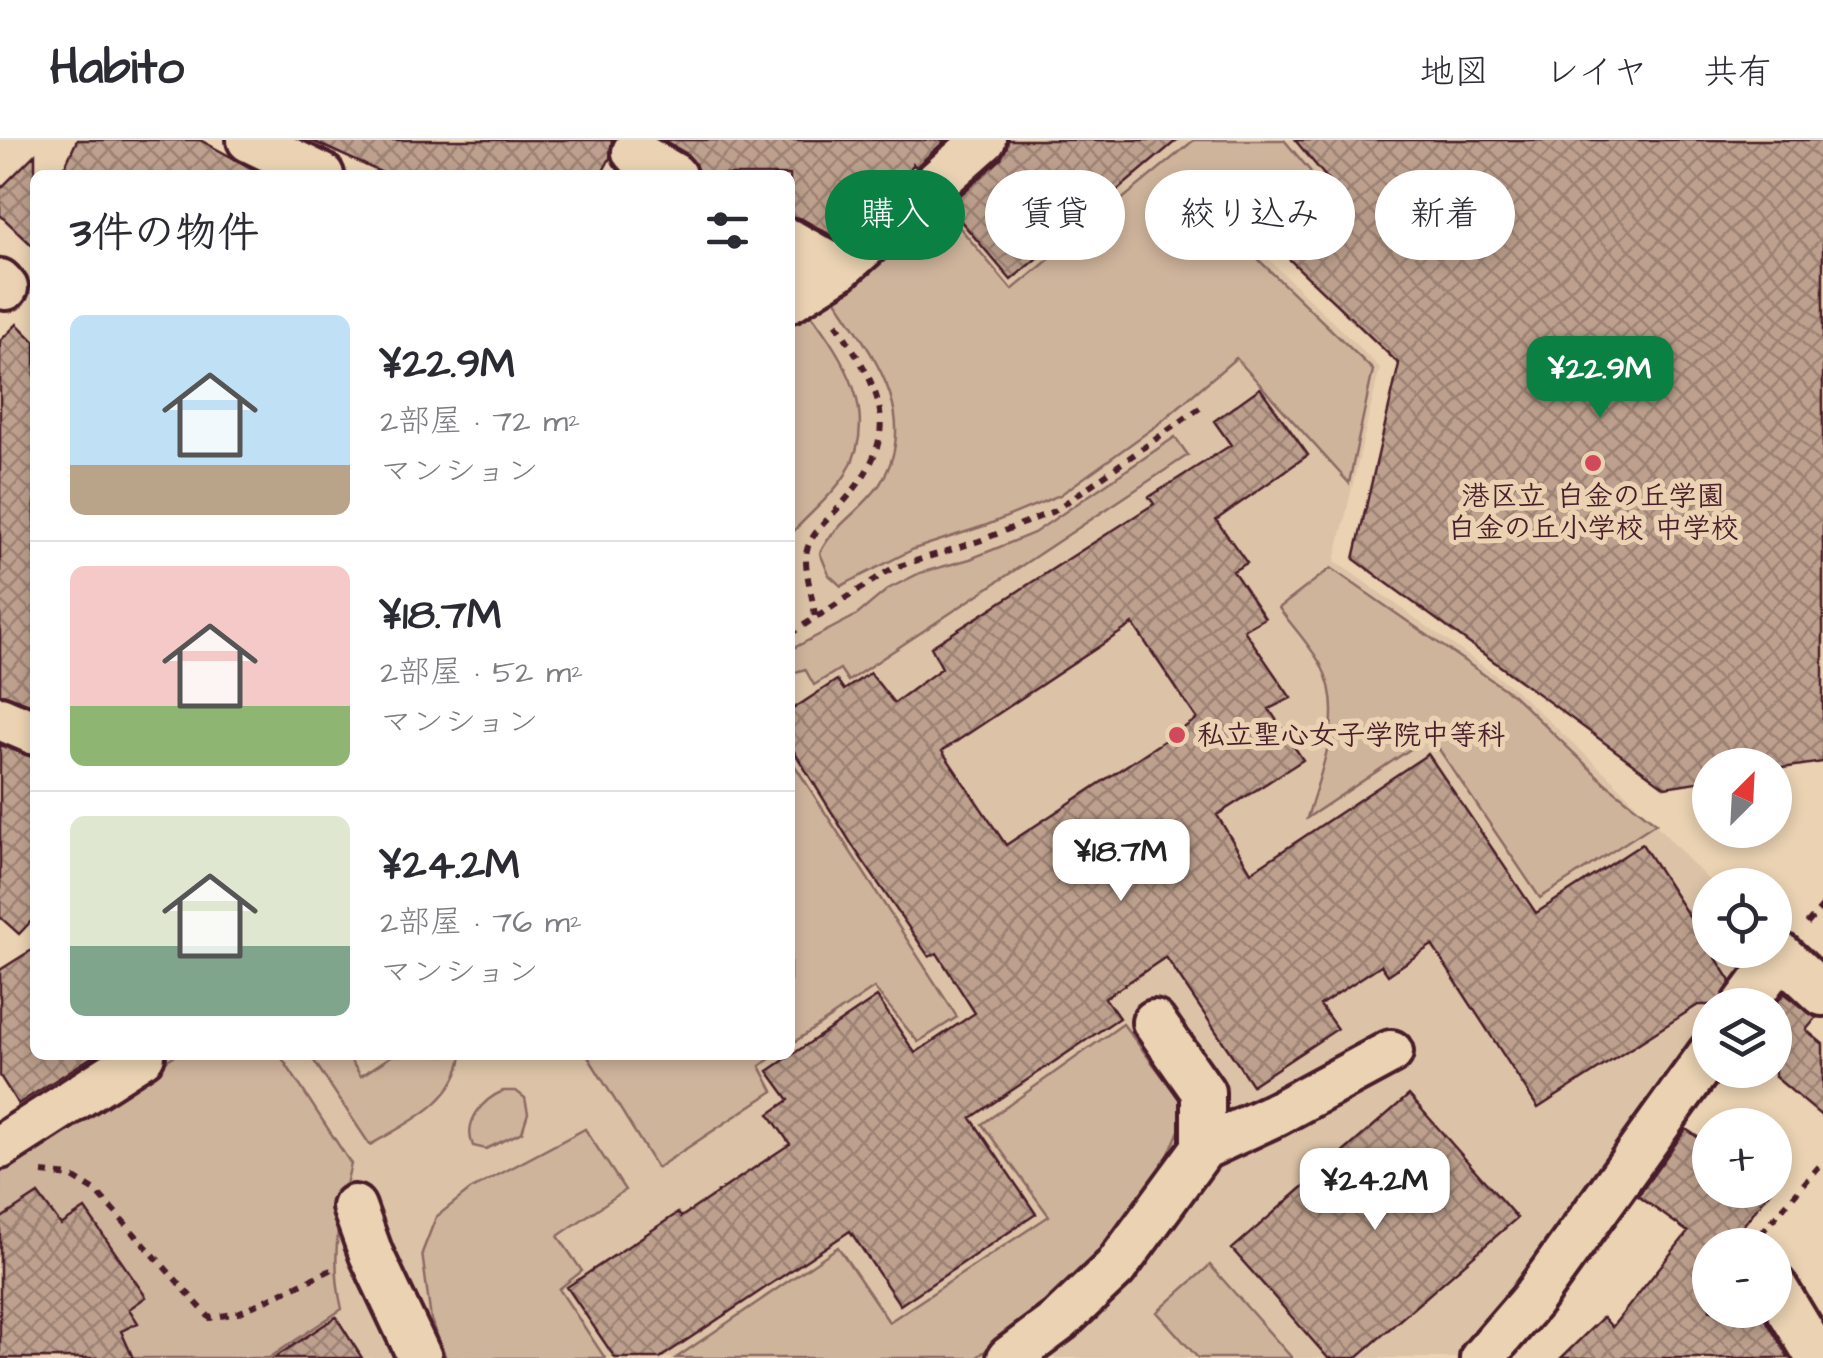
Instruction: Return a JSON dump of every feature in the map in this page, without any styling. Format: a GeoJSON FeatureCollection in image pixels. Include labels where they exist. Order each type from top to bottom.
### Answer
{"type":"FeatureCollection","features":[{"type":"Feature","properties":{"kind":"street"},"geometry":{"type":"LineString","coordinates":[[249,140],[312,170]]}},
{"type":"Feature","properties":{"kind":"street"},"geometry":{"type":"LineString","coordinates":[[795,251],[812,286],[984,140]]}},
{"type":"Feature","properties":{"kind":"street"},"geometry":{"type":"LineString","coordinates":[[632,156],[663,170]]}},
{"type":"Feature","properties":{"kind":"street"},"geometry":{"type":"LineString","coordinates":[[0,718],[30,732]]}},
{"type":"Feature","properties":{"kind":"street"},"geometry":{"type":"LineString","coordinates":[[1756,988],[1780,955],[1823,994]]}},
{"type":"Feature","properties":{"kind":"street"},"geometry":{"type":"LineString","coordinates":[[1154,1022],[1203,1092],[1203,1148]]}},
{"type":"Feature","properties":{"kind":"street"},"geometry":{"type":"LineString","coordinates":[[1009,1358],[1060,1320],[1115,1268],[1203,1148],[1391,1052]]}},
{"type":"Feature","properties":{"kind":"street"},"geometry":{"type":"LineString","coordinates":[[4,1136],[133,1060]]}},
{"type":"Feature","properties":{"kind":"street"},"geometry":{"type":"LineString","coordinates":[[1482,1358],[1531,1301],[1692,1077]]}},
{"type":"Feature","properties":{"kind":"street"},"geometry":{"type":"LineString","coordinates":[[354,1207],[420,1358]]}},
{"type":"Feature","properties":{"kind":"street"},"geometry":{"type":"LineString","coordinates":[[1792,1314],[1818,1358]]}},
{"type":"Feature","properties":{"kind":"path"},"geometry":{"type":"LineString","coordinates":[[812,286],[870,374],[882,406],[878,439],[866,472],[820,526],[806,554],[816,616]]}},
{"type":"Feature","properties":{"kind":"path"},"geometry":{"type":"LineString","coordinates":[[795,631],[893,568],[980,542],[1054,511],[1204,405]]}},
{"type":"Feature","properties":{"kind":"path"},"geometry":{"type":"LineString","coordinates":[[4,1136],[20,1175],[50,1172],[71,1176],[97,1192],[210,1318],[238,1314],[372,1254]]}},
{"type":"Feature","properties":{"kind":"path"},"geometry":{"type":"LineString","coordinates":[[1765,1228],[1823,1162]]}},
{"type":"Feature","properties":{"kind":"shaded area","name":"私立聖心女子学院中等科"},"geometry":{"type":"Polygon","coordinates":[[[1012,140],[1353,140],[1321,170],[1145,170],[1145,260],[1269,260],[1380,368],[1335,561],[1512,687],[1616,783],[1697,868],[1692,868],[1692,968],[1752,968],[1739,988],[1692,988],[1692,1058],[1471,1358],[0,1358],[0,1162],[155,1060],[795,1060],[795,312],[863,260],[965,260],[965,178],[1012,140]]]}},
{"type":"Feature","properties":{"kind":"shaded area"},"geometry":{"type":"Polygon","coordinates":[[[1194,140],[1284,140],[1309,170],[1158,170],[1194,140]]]}},
{"type":"Feature","properties":{"kind":"shaded area"},"geometry":{"type":"Polygon","coordinates":[[[1145,180],[1145,260],[1259,260],[1373,370],[1349,483],[1236,358],[1156,426],[1060,495],[914,549],[841,586],[829,575],[820,553],[832,534],[880,484],[892,459],[896,434],[887,386],[834,297],[881,260],[965,260],[965,234],[1012,290],[1048,260],[1125,260],[1125,197],[1145,180]]]}},
{"type":"Feature","properties":{"kind":"shaded area"},"geometry":{"type":"Polygon","coordinates":[[[808,310],[834,348],[854,388],[860,430],[846,474],[795,530],[795,318],[808,310]]]}},
{"type":"Feature","properties":{"kind":"shaded area"},"geometry":{"type":"Polygon","coordinates":[[[1175,437],[1188,455],[848,681],[840,669],[814,685],[805,669],[795,672],[795,647],[857,615],[888,589],[920,573],[970,559],[1034,533],[1175,437]]]}},
{"type":"Feature","properties":{"kind":"shaded area"},"geometry":{"type":"Polygon","coordinates":[[[1331,568],[1513,695],[1605,783],[1656,823],[1540,898],[1430,736],[1307,818],[1329,742],[1332,702],[1321,665],[1279,608],[1331,568]]]}},
{"type":"Feature","properties":{"kind":"shaded area"},"geometry":{"type":"Polygon","coordinates":[[[795,766],[957,1017],[918,1042],[874,988],[795,1042],[795,766]]]}},
{"type":"Feature","properties":{"kind":"shaded area"},"geometry":{"type":"Polygon","coordinates":[[[1123,1024],[1181,1101],[1181,1126],[1162,1170],[1126,1220],[1081,1270],[976,1358],[676,1358],[838,1247],[889,1322],[1049,1216],[982,1124],[1123,1024]]]}},
{"type":"Feature","properties":{"kind":"shaded area"},"geometry":{"type":"Polygon","coordinates":[[[167,1060],[283,1060],[351,1164],[338,1236],[338,1291],[342,1309],[269,1358],[0,1358],[0,1170],[167,1060]]]}},
{"type":"Feature","properties":{"kind":"shaded area"},"geometry":{"type":"Polygon","coordinates":[[[313,1060],[350,1060],[361,1076],[385,1060],[461,1060],[458,1072],[440,1099],[414,1120],[370,1145],[313,1060]]]}},
{"type":"Feature","properties":{"kind":"shaded area"},"geometry":{"type":"Polygon","coordinates":[[[590,1060],[768,1060],[760,1066],[773,1091],[657,1168],[590,1060]]]}},
{"type":"Feature","properties":{"kind":"shaded area"},"geometry":{"type":"Polygon","coordinates":[[[503,1091],[516,1091],[525,1098],[528,1113],[522,1132],[486,1149],[473,1146],[471,1129],[476,1113],[503,1091]]]}},
{"type":"Feature","properties":{"kind":"shaded area"},"geometry":{"type":"Polygon","coordinates":[[[585,1129],[625,1190],[558,1236],[582,1271],[559,1289],[605,1358],[446,1358],[431,1320],[422,1253],[436,1217],[470,1190],[585,1129]]]}},
{"type":"Feature","properties":{"kind":"shaded area"},"geometry":{"type":"Polygon","coordinates":[[[1210,1265],[1292,1358],[1198,1358],[1157,1312],[1210,1265]]]}},
{"type":"Feature","properties":{"kind":"building"},"geometry":{"type":"Polygon","coordinates":[[[77,140],[200,140],[255,170],[63,170],[77,140]]]}},
{"type":"Feature","properties":{"kind":"building"},"geometry":{"type":"Polygon","coordinates":[[[310,140],[612,140],[604,170],[376,170],[310,140]]]}},
{"type":"Feature","properties":{"kind":"building"},"geometry":{"type":"Polygon","coordinates":[[[663,140],[946,140],[910,170],[825,170],[825,232],[795,217],[795,170],[697,170],[687,154],[663,140]]]}},
{"type":"Feature","properties":{"kind":"building"},"geometry":{"type":"Polygon","coordinates":[[[1008,140],[1177,140],[1125,184],[1125,170],[989,170],[1001,159],[1008,140]]]}},
{"type":"Feature","properties":{"kind":"building","name":"港区立 白金の丘学園 白金の丘小学校 中学校"},"geometry":{"type":"Polygon","coordinates":[[[1295,140],[1823,140],[1823,762],[1792,767],[1792,748],[1692,748],[1692,783],[1665,787],[1354,559],[1399,364],[1290,260],[1355,260],[1355,170],[1320,170],[1295,140]]]}},
{"type":"Feature","properties":{"kind":"building"},"geometry":{"type":"Polygon","coordinates":[[[35,154],[35,170],[30,170],[30,243],[0,215],[0,189],[35,154]]]}},
{"type":"Feature","properties":{"kind":"building"},"geometry":{"type":"Polygon","coordinates":[[[985,173],[985,249],[965,226],[965,191],[985,173]]]}},
{"type":"Feature","properties":{"kind":"building"},"geometry":{"type":"Polygon","coordinates":[[[994,260],[1035,260],[1011,280],[994,260]]]}},
{"type":"Feature","properties":{"kind":"building"},"geometry":{"type":"Polygon","coordinates":[[[17,324],[30,337],[30,704],[0,693],[0,341],[17,324]]]}},
{"type":"Feature","properties":{"kind":"building"},"geometry":{"type":"Polygon","coordinates":[[[1260,388],[1308,455],[1216,520],[1247,563],[1233,571],[1265,618],[1244,630],[1291,698],[1269,709],[1303,760],[1217,815],[1251,872],[1428,754],[1536,913],[1642,844],[1692,921],[1692,968],[1723,968],[1731,981],[1728,988],[1692,988],[1692,1009],[1538,1108],[1432,945],[1388,975],[1381,965],[1320,1005],[1337,1029],[1252,1085],[1166,957],[1105,998],[1119,1018],[971,1118],[1036,1214],[900,1305],[850,1231],[660,1358],[615,1358],[567,1287],[790,1144],[769,1114],[789,1100],[768,1071],[784,1060],[795,1060],[795,1053],[877,997],[915,1053],[975,1013],[937,953],[929,957],[795,753],[795,708],[837,680],[844,690],[870,673],[894,703],[942,668],[931,647],[1154,504],[1149,497],[1231,445],[1214,421],[1260,388]],[[1133,624],[942,751],[1006,845],[1197,719],[1133,624]]]}},
{"type":"Feature","properties":{"kind":"building"},"geometry":{"type":"Polygon","coordinates":[[[0,745],[30,756],[30,922],[19,934],[0,917],[0,745]]]}},
{"type":"Feature","properties":{"kind":"building"},"geometry":{"type":"Polygon","coordinates":[[[30,951],[30,1060],[87,1060],[18,1104],[0,1076],[0,970],[30,951]]]}},
{"type":"Feature","properties":{"kind":"building"},"geometry":{"type":"Polygon","coordinates":[[[1792,999],[1816,1018],[1806,1030],[1823,1044],[1823,1117],[1788,1088],[1792,1088],[1792,999]]]}},
{"type":"Feature","properties":{"kind":"building"},"geometry":{"type":"Polygon","coordinates":[[[1409,1095],[1517,1218],[1356,1358],[1328,1358],[1232,1249],[1409,1095]]]}},
{"type":"Feature","properties":{"kind":"building"},"geometry":{"type":"Polygon","coordinates":[[[1686,1129],[1692,1133],[1692,1208],[1757,1208],[1741,1228],[1692,1228],[1692,1328],[1771,1328],[1789,1358],[1561,1358],[1603,1317],[1612,1327],[1688,1232],[1638,1196],[1686,1129]]]}},
{"type":"Feature","properties":{"kind":"building"},"geometry":{"type":"Polygon","coordinates":[[[38,1194],[61,1225],[85,1209],[146,1297],[129,1309],[138,1323],[121,1331],[133,1358],[0,1358],[0,1219],[38,1194]]]}},
{"type":"Feature","properties":{"kind":"building"},"geometry":{"type":"Polygon","coordinates":[[[336,1317],[362,1358],[274,1358],[336,1317]]]}},
{"type":"Feature","properties":{"kind":"place","name":"港区立 白金の丘学園 白金の丘小学校 中学校"},"geometry":{"type":"Point","coordinates":[1593,463]}},
{"type":"Feature","properties":{"kind":"place","name":"私立聖心女子学院中等科"},"geometry":{"type":"Point","coordinates":[1177,735]}}]}
